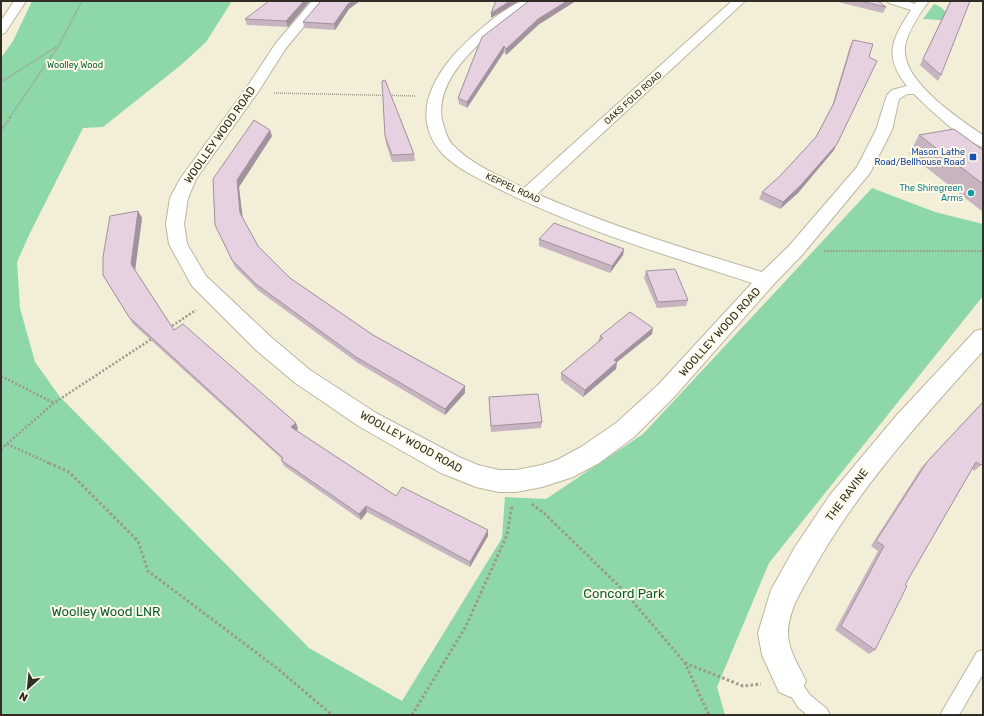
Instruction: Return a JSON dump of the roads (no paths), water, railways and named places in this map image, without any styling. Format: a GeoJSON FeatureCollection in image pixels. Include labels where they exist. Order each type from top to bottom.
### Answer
{"type":"FeatureCollection","features":[{"type":"Feature","properties":{"kind":"street"},"geometry":{"type":"LineString","coordinates":[[1,30],[20,1]]}},
{"type":"Feature","properties":{"kind":"street","name":"WOOLLEY WOOD ROAD"},"geometry":{"type":"LineString","coordinates":[[319,1],[281,46],[251,92],[188,178],[179,198],[175,224],[178,244],[186,262],[215,298],[264,344],[302,376],[368,420],[450,465],[484,477],[515,485],[564,469],[590,455],[625,430],[666,391],[766,280],[795,251],[864,169],[884,130],[892,98],[897,93],[905,90],[918,90]]}},
{"type":"Feature","properties":{"kind":"street","name":"KEPPEL ROAD"},"geometry":{"type":"LineString","coordinates":[[529,1],[480,35],[460,56],[443,79],[435,97],[433,110],[436,126],[443,144],[475,169],[526,195],[667,249],[766,280]]}},
{"type":"Feature","properties":{"kind":"street","name":"OAKS FOLD ROAD"},"geometry":{"type":"LineString","coordinates":[[526,195],[739,1]]}},
{"type":"Feature","properties":{"kind":"street"},"geometry":{"type":"LineString","coordinates":[[893,1],[921,4],[902,38],[898,52],[900,65],[918,90],[944,113],[983,142]]}},
{"type":"Feature","properties":{"kind":"street","name":"THE RAVINE"},"geometry":{"type":"LineString","coordinates":[[790,681],[777,655],[773,633],[781,600],[805,557],[839,503],[904,423],[983,337]]}},
{"type":"Feature","properties":{"kind":"lane"},"geometry":{"type":"LineString","coordinates":[[949,715],[983,658]]}},
{"type":"Feature","properties":{"kind":"lane"},"geometry":{"type":"LineString","coordinates":[[790,681],[804,701],[821,715]]}},
{"type":"Feature","properties":{"kind":"place","name":"Mason Lathe Road/Bellhouse Road"},"geometry":{"type":"Point","coordinates":[973,157]}},
{"type":"Feature","properties":{"kind":"place","name":"The Shiregreen Arms"},"geometry":{"type":"Point","coordinates":[971,193]}},
{"type":"Feature","properties":{"kind":"park label","name":"Woolley Wood"},"geometry":{"type":"Point","coordinates":[75,65]}},
{"type":"Feature","properties":{"kind":"park label","name":"Concord Park"},"geometry":{"type":"Point","coordinates":[624,593]}},
{"type":"Feature","properties":{"kind":"park label","name":"Woolley Wood LNR"},"geometry":{"type":"Point","coordinates":[106,611]}}]}
